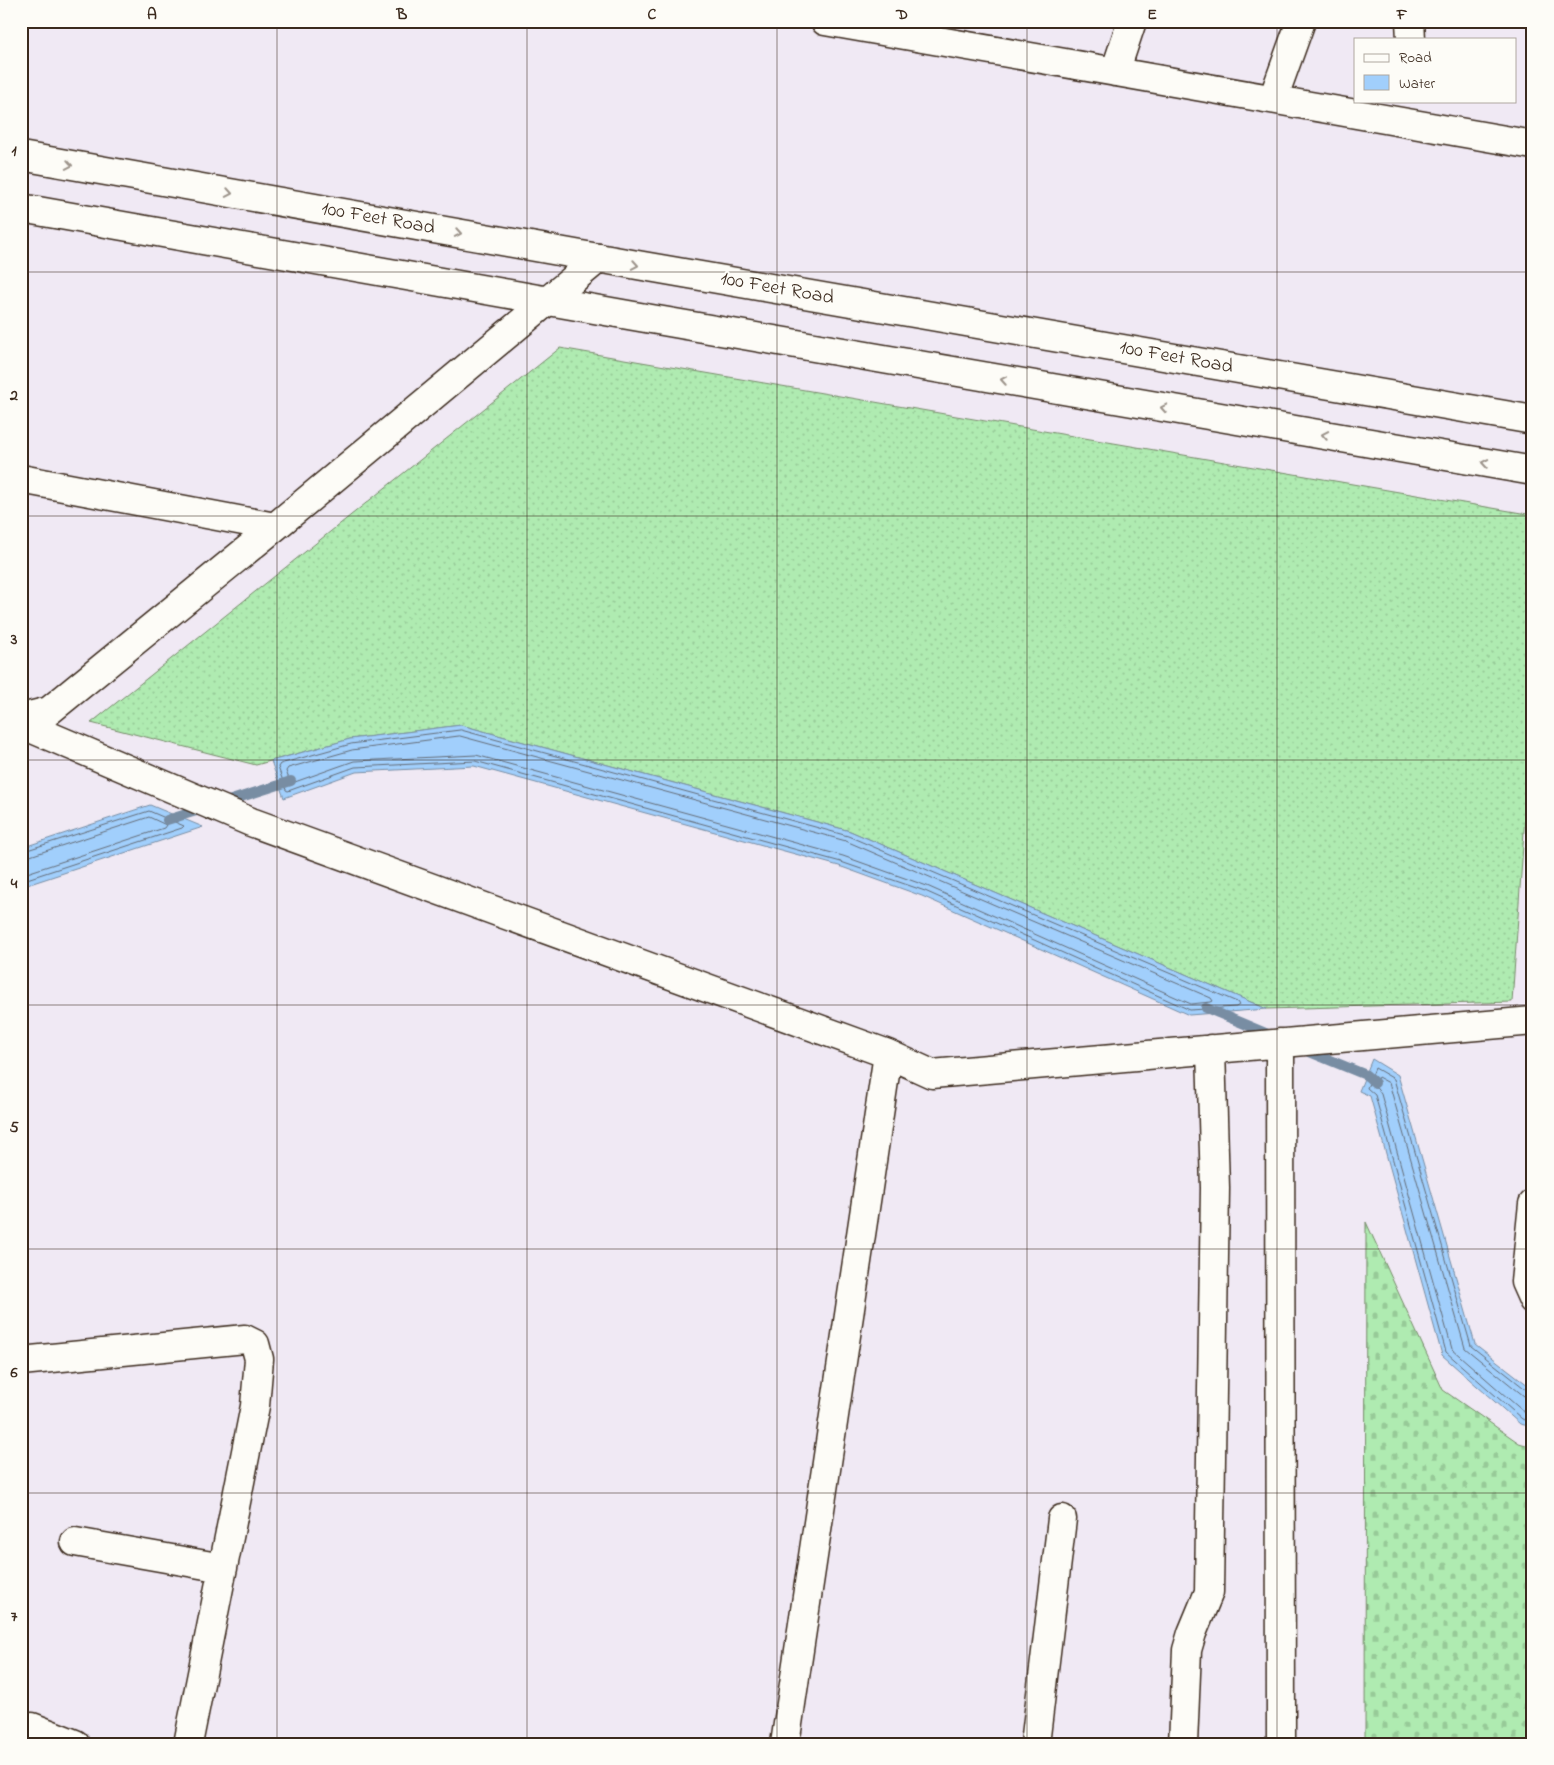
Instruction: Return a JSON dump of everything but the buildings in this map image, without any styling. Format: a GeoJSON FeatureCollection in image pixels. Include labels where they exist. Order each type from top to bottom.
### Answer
{"type":"FeatureCollection","features":[{"type":"Feature","properties":{"kind":"street"},"geometry":{"type":"LineString","coordinates":[[824,21],[945,31],[1115,72],[1273,99],[1412,112],[1533,145]]}},
{"type":"Feature","properties":{"kind":"street"},"geometry":{"type":"LineString","coordinates":[[1115,72],[1132,21]]}},
{"type":"Feature","properties":{"kind":"street"},"geometry":{"type":"LineString","coordinates":[[1273,99],[1300,21]]}},
{"type":"Feature","properties":{"kind":"street"},"geometry":{"type":"LineString","coordinates":[[1410,21],[1410,38]]}},
{"type":"Feature","properties":{"kind":"street","name":"100 Feet Road"},"geometry":{"type":"LineString","coordinates":[[21,156],[1533,420]]}},
{"type":"Feature","properties":{"kind":"street"},"geometry":{"type":"LineString","coordinates":[[21,208],[1533,471]]}},
{"type":"Feature","properties":{"kind":"street"},"geometry":{"type":"LineString","coordinates":[[21,718],[49,711],[275,527],[599,258]]}},
{"type":"Feature","properties":{"kind":"street"},"geometry":{"type":"LineString","coordinates":[[21,479],[275,527]]}},
{"type":"Feature","properties":{"kind":"street"},"geometry":{"type":"LineString","coordinates":[[21,724],[251,822],[888,1054],[932,1074],[1533,1021]]}},
{"type":"Feature","properties":{"kind":"street"},"geometry":{"type":"LineString","coordinates":[[1280,1043],[1281,1744]]}},
{"type":"Feature","properties":{"kind":"street"},"geometry":{"type":"LineString","coordinates":[[1183,1744],[1187,1650],[1209,1592],[1215,1188],[1222,1048]]}},
{"type":"Feature","properties":{"kind":"street"},"geometry":{"type":"LineString","coordinates":[[785,1744],[888,1054]]}},
{"type":"Feature","properties":{"kind":"street"},"geometry":{"type":"LineString","coordinates":[[1533,1204],[1525,1282],[1533,1300]]}},
{"type":"Feature","properties":{"kind":"street"},"geometry":{"type":"LineString","coordinates":[[21,1361],[245,1339],[255,1344],[259,1359],[255,1406],[188,1744]]}},
{"type":"Feature","properties":{"kind":"street"},"geometry":{"type":"LineString","coordinates":[[1035,1744],[1062,1520]]}},
{"type":"Feature","properties":{"kind":"street"},"geometry":{"type":"LineString","coordinates":[[75,1542],[223,1568]]}},
{"type":"Feature","properties":{"kind":"street"},"geometry":{"type":"LineString","coordinates":[[32,1727],[74,1744]]}},
{"type":"Feature","properties":{"kind":"green space"},"geometry":{"type":"Polygon","coordinates":[[[560,348],[1533,515],[1533,703],[1512,1002],[1267,1009],[850,831],[461,725],[350,739],[256,765],[91,723],[560,348]]]}},
{"type":"Feature","properties":{"kind":"green space"},"geometry":{"type":"Polygon","coordinates":[[[1366,1222],[1443,1390],[1519,1443],[1533,1447],[1533,1744],[1365,1744],[1366,1222]]]}},
{"type":"Feature","properties":{"kind":"water"},"geometry":{"type":"Polygon","coordinates":[[[461,725],[850,831],[1267,1009],[1189,1015],[922,896],[839,866],[474,766],[356,772],[284,798],[271,761],[350,739],[461,725]]]}},
{"type":"Feature","properties":{"kind":"water"},"geometry":{"type":"Polygon","coordinates":[[[150,805],[203,827],[21,887],[21,848],[150,805]]]}},
{"type":"Feature","properties":{"kind":"water"},"geometry":{"type":"Polygon","coordinates":[[[1372,1059],[1398,1075],[1475,1344],[1533,1389],[1533,1427],[1520,1424],[1442,1355],[1370,1096],[1359,1091],[1372,1059]]]}},
{"type":"Feature","properties":{"kind":"waterway"},"geometry":{"type":"LineString","coordinates":[[222,803],[291,781]]}},
{"type":"Feature","properties":{"kind":"waterway"},"geometry":{"type":"LineString","coordinates":[[167,820],[206,808]]}},
{"type":"Feature","properties":{"kind":"waterway"},"geometry":{"type":"LineString","coordinates":[[1206,1008],[1273,1036]]}},
{"type":"Feature","properties":{"kind":"waterway"},"geometry":{"type":"LineString","coordinates":[[1305,1050],[1366,1075],[1375,1083]]}}]}
